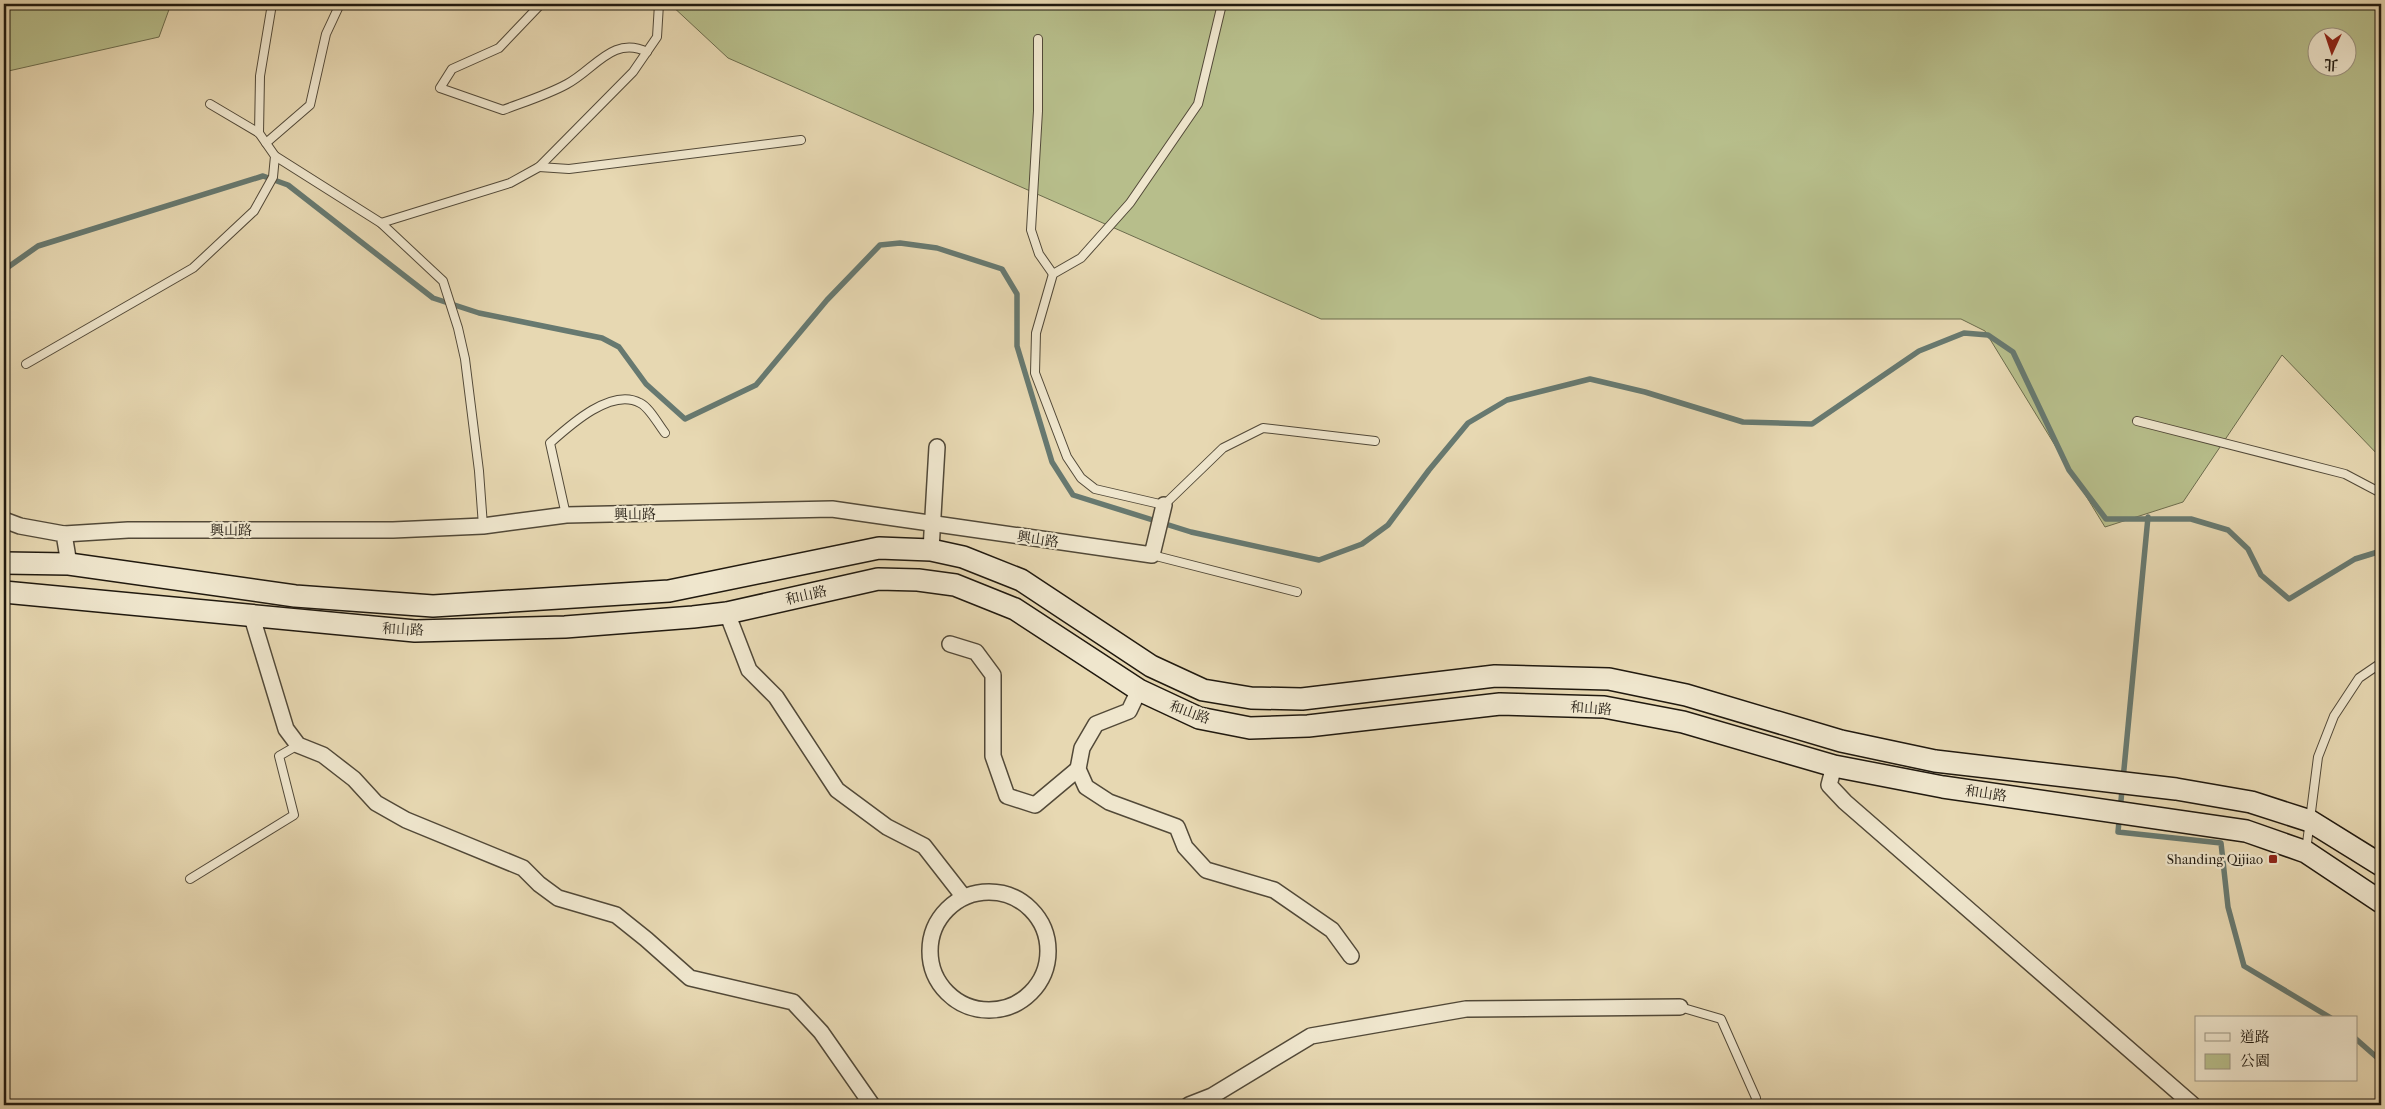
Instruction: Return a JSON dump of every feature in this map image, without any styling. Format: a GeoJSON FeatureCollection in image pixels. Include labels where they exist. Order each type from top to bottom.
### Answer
{"type":"FeatureCollection","features":[{"type":"Feature","properties":{"kind":"main road","name":"和山路"},"geometry":{"type":"LineString","coordinates":[[4,563],[69,564],[295,596],[433,606],[669,590],[879,548],[931,550],[963,557],[1022,580],[1151,666],[1203,690],[1251,698],[1302,699],[1495,676],[1609,679],[1686,695],[1841,741],[1935,761],[2176,789],[2251,802],[2310,821],[2381,864]]}},
{"type":"Feature","properties":{"kind":"main road","name":"和山路"},"geometry":{"type":"LineString","coordinates":[[4,592],[415,631],[565,627],[727,613],[878,579],[918,580],[955,586],[1015,609],[1138,690],[1199,718],[1250,728],[1308,726],[1500,704],[1604,707],[1684,722],[1834,766],[1943,787],[2246,832],[2306,852],[2381,902]]}},
{"type":"Feature","properties":{"kind":"street"},"geometry":{"type":"LineString","coordinates":[[931,550],[937,447]]}},
{"type":"Feature","properties":{"kind":"street"},"geometry":{"type":"LineString","coordinates":[[1152,555],[1164,505]]}},
{"type":"Feature","properties":{"kind":"street","name":"興山路"},"geometry":{"type":"LineString","coordinates":[[4,520],[20,526],[64,534],[128,530],[393,530],[482,526],[566,515],[832,509],[1152,555]]}},
{"type":"Feature","properties":{"kind":"street"},"geometry":{"type":"LineString","coordinates":[[64,534],[69,564]]}},
{"type":"Feature","properties":{"kind":"street"},"geometry":{"type":"LineString","coordinates":[[727,613],[749,670],[776,697],[837,790],[886,827],[924,846],[963,896]]}},
{"type":"Feature","properties":{"kind":"street"},"geometry":{"type":"LineString","coordinates":[[251,614],[286,729],[298,745],[323,755],[354,779],[376,803],[406,820],[523,868],[539,884],[558,898],[616,916],[646,939],[690,978],[794,1002],[821,1032],[872,1105]]}},
{"type":"Feature","properties":{"kind":"street"},"geometry":{"type":"LineString","coordinates":[[950,644],[976,652],[993,675],[993,756],[1007,796],[1035,805],[1078,769]]}},
{"type":"Feature","properties":{"kind":"street"},"geometry":{"type":"LineString","coordinates":[[1138,690],[1130,711],[1096,724],[1082,748],[1078,769],[1086,787],[1109,802],[1177,827],[1185,847],[1206,870],[1274,890],[1332,930],[1351,956]]}},
{"type":"Feature","properties":{"kind":"street"},"geometry":{"type":"LineString","coordinates":[[1834,766],[1829,785],[1844,802],[2193,1105]]}},
{"type":"Feature","properties":{"kind":"street"},"geometry":{"type":"LineString","coordinates":[[986,891],[1009,894],[1029,907],[1044,925],[1049,948],[1045,971],[1033,991],[1014,1005],[992,1011],[968,1007],[948,995],[934,976],[928,954],[932,930],[944,910],[963,896],[986,891]]}},
{"type":"Feature","properties":{"kind":"street"},"geometry":{"type":"LineString","coordinates":[[1189,1105],[1212,1096],[1311,1036],[1466,1009],[1680,1007]]}},
{"type":"Feature","properties":{"kind":"lane"},"geometry":{"type":"LineString","coordinates":[[259,133],[260,76],[272,4]]}},
{"type":"Feature","properties":{"kind":"lane"},"geometry":{"type":"LineString","coordinates":[[266,143],[310,105],[326,34],[340,4]]}},
{"type":"Feature","properties":{"kind":"lane"},"geometry":{"type":"LineString","coordinates":[[542,4],[499,48],[452,69],[440,88],[503,110],[568,84],[612,50],[635,46],[646,52]]}},
{"type":"Feature","properties":{"kind":"lane"},"geometry":{"type":"LineString","coordinates":[[381,223],[510,184],[539,167],[633,72],[657,36],[659,4]]}},
{"type":"Feature","properties":{"kind":"lane"},"geometry":{"type":"LineString","coordinates":[[1222,4],[1198,104],[1130,203],[1081,258],[1053,274],[1036,333],[1035,373],[1067,457],[1081,478],[1095,489],[1164,505],[1222,448],[1262,428],[1375,441]]}},
{"type":"Feature","properties":{"kind":"lane"},"geometry":{"type":"LineString","coordinates":[[1038,39],[1038,111],[1031,230],[1039,254],[1053,274]]}},
{"type":"Feature","properties":{"kind":"lane"},"geometry":{"type":"LineString","coordinates":[[210,104],[259,133],[275,156],[381,223],[443,281],[458,328],[465,359],[479,471],[482,526]]}},
{"type":"Feature","properties":{"kind":"lane"},"geometry":{"type":"LineString","coordinates":[[539,167],[569,169],[801,140]]}},
{"type":"Feature","properties":{"kind":"lane"},"geometry":{"type":"LineString","coordinates":[[26,364],[192,268],[254,211],[274,177],[275,156]]}},
{"type":"Feature","properties":{"kind":"lane"},"geometry":{"type":"LineString","coordinates":[[566,515],[550,443],[576,420],[618,398],[641,403],[665,433]]}},
{"type":"Feature","properties":{"kind":"lane"},"geometry":{"type":"LineString","coordinates":[[2137,421],[2345,474],[2381,493]]}},
{"type":"Feature","properties":{"kind":"lane"},"geometry":{"type":"LineString","coordinates":[[1152,555],[1297,592]]}},
{"type":"Feature","properties":{"kind":"lane"},"geometry":{"type":"LineString","coordinates":[[2306,852],[2318,757],[2334,716],[2359,678],[2381,663]]}},
{"type":"Feature","properties":{"kind":"lane"},"geometry":{"type":"LineString","coordinates":[[190,879],[294,815],[280,756],[298,745]]}},
{"type":"Feature","properties":{"kind":"lane"},"geometry":{"type":"LineString","coordinates":[[1680,1007],[1721,1019],[1756,1098],[1756,1105]]}},
{"type":"Feature","properties":{"kind":"green space"},"geometry":{"type":"Polygon","coordinates":[[[4,4],[171,4],[159,37],[4,72],[4,4]]]}},
{"type":"Feature","properties":{"kind":"green space"},"geometry":{"type":"Polygon","coordinates":[[[670,4],[2381,4],[2381,458],[2282,355],[2183,502],[2105,527],[1985,331],[1961,319],[1321,319],[728,58],[670,4]]]}},
{"type":"Feature","properties":{"kind":"waterway"},"geometry":{"type":"LineString","coordinates":[[4,270],[38,246],[263,176],[288,185],[433,298],[479,313],[602,338],[619,347],[646,384],[685,419],[756,385],[827,300],[880,245],[900,243],[937,248],[1002,269],[1017,294],[1017,346],[1052,462],[1073,495],[1191,532],[1319,560],[1362,544],[1388,525],[1429,470],[1468,423],[1507,400],[1590,379],[1645,392],[1743,422],[1812,424],[1919,351],[1964,333],[1988,335],[2013,352],[2069,470],[2106,519],[2191,519],[2228,530],[2248,549],[2261,575],[2289,599],[2355,559],[2381,551]]}},
{"type":"Feature","properties":{"kind":"waterway"},"geometry":{"type":"LineString","coordinates":[[2148,517],[2118,832],[2221,843],[2228,907],[2244,966],[2328,1016]]}},
{"type":"Feature","properties":{"kind":"waterway"},"geometry":{"type":"LineString","coordinates":[[2358,1041],[2381,1061]]}},
{"type":"Feature","properties":{"kind":"place","name":"Shanding Qijiao"},"geometry":{"type":"Point","coordinates":[2273,859]}}]}
